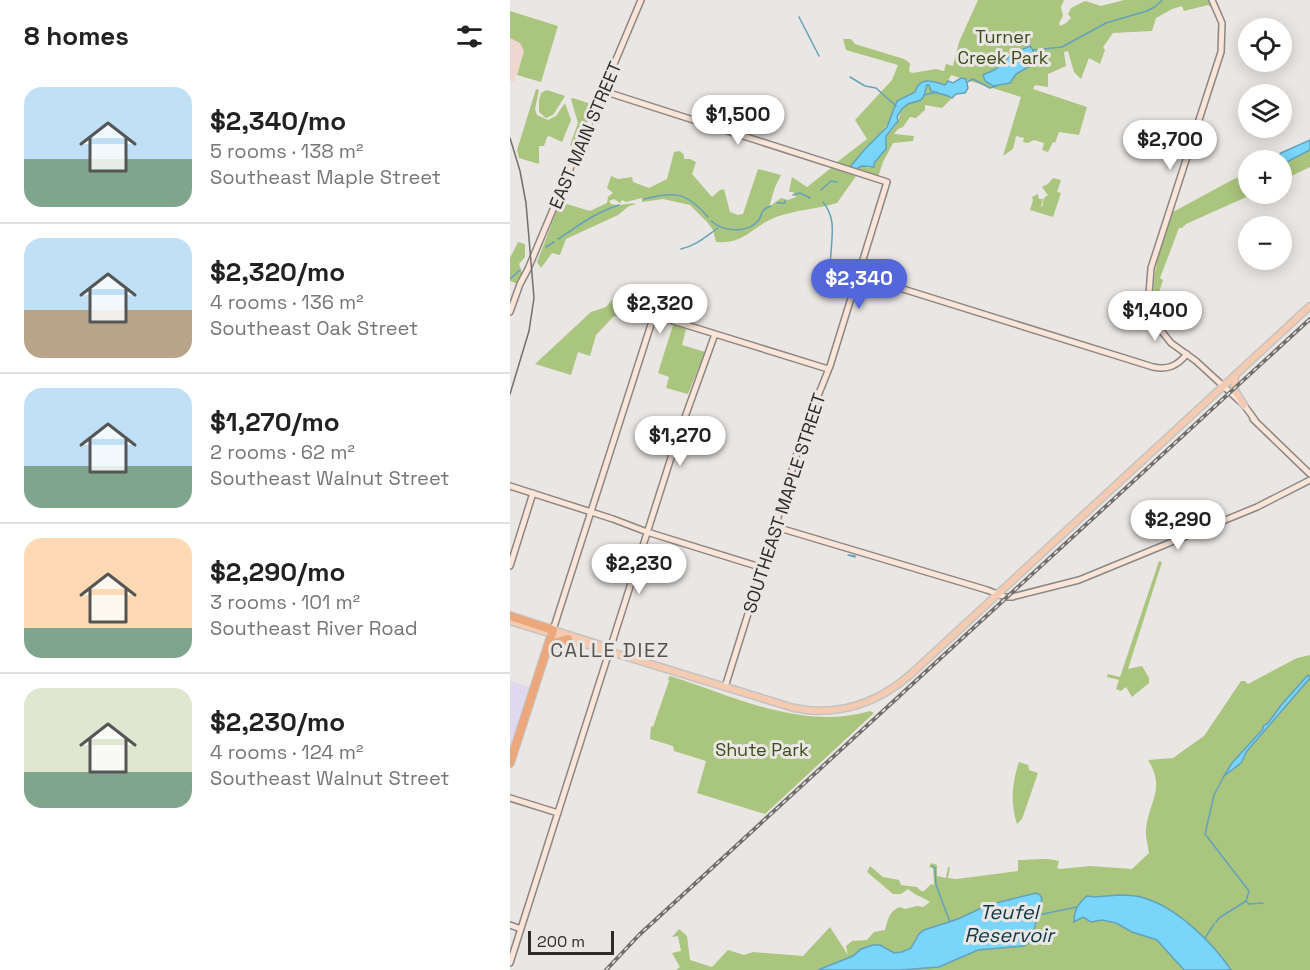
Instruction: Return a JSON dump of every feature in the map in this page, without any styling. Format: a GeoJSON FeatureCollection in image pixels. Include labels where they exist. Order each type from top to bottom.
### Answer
{"type":"FeatureCollection","features":[{"type":"Feature","properties":{"kind":"highway"},"geometry":{"type":"LineString","coordinates":[[510,616],[552,632],[510,763]]}},
{"type":"Feature","properties":{"kind":"highway"},"geometry":{"type":"LineString","coordinates":[[546,652],[554,643],[568,639]]}},
{"type":"Feature","properties":{"kind":"main road"},"geometry":{"type":"LineString","coordinates":[[510,621],[607,647],[610,650],[788,706],[810,711],[836,710],[864,704],[904,680],[1310,306]]}},
{"type":"Feature","properties":{"kind":"main road"},"geometry":{"type":"LineString","coordinates":[[1235,377],[1234,389],[1244,405]]}},
{"type":"Feature","properties":{"kind":"main road"},"geometry":{"type":"LineString","coordinates":[[552,632],[605,651],[610,650]]}},
{"type":"Feature","properties":{"kind":"street","name":"EAST MAIN STREET"},"geometry":{"type":"LineString","coordinates":[[510,312],[641,0]]}},
{"type":"Feature","properties":{"kind":"street"},"geometry":{"type":"LineString","coordinates":[[1212,0],[1220,18],[1223,35],[1221,52],[1150,273],[1149,294],[1155,318],[1162,332],[1244,405],[1255,420]]}},
{"type":"Feature","properties":{"kind":"street","name":"SOUTHEAST MAPLE STREET"},"geometry":{"type":"LineString","coordinates":[[603,91],[888,182],[828,369],[803,433],[725,687]]}},
{"type":"Feature","properties":{"kind":"street"},"geometry":{"type":"LineString","coordinates":[[858,274],[1153,367],[1163,368],[1176,365],[1185,352]]}},
{"type":"Feature","properties":{"kind":"street"},"geometry":{"type":"LineString","coordinates":[[552,632],[654,315],[828,369]]}},
{"type":"Feature","properties":{"kind":"street"},"geometry":{"type":"LineString","coordinates":[[510,963],[692,393],[705,365],[715,334]]}},
{"type":"Feature","properties":{"kind":"street"},"geometry":{"type":"LineString","coordinates":[[1224,387],[1310,474]]}},
{"type":"Feature","properties":{"kind":"street"},"geometry":{"type":"LineString","coordinates":[[776,527],[1005,597],[1015,597],[1079,580],[1270,501],[1310,480]]}},
{"type":"Feature","properties":{"kind":"street"},"geometry":{"type":"LineString","coordinates":[[510,486],[763,568]]}},
{"type":"Feature","properties":{"kind":"street"},"geometry":{"type":"LineString","coordinates":[[510,566],[533,493]]}},
{"type":"Feature","properties":{"kind":"street"},"geometry":{"type":"LineString","coordinates":[[510,798],[558,813]]}},
{"type":"Feature","properties":{"kind":"street"},"geometry":{"type":"LineString","coordinates":[[510,925],[521,929]]}},
{"type":"Feature","properties":{"kind":"shaded area"},"geometry":{"type":"Polygon","coordinates":[[[510,38],[520,43],[524,51],[514,82],[510,81],[510,38]]]}},
{"type":"Feature","properties":{"kind":"shaded area"},"geometry":{"type":"Polygon","coordinates":[[[510,681],[530,687],[510,750],[510,681]]]}},
{"type":"Feature","properties":{"kind":"green space","name":"Turner Creek Park"},"geometry":{"type":"Polygon","coordinates":[[[978,0],[1064,0],[1061,7],[1063,16],[1059,23],[1060,26],[1071,18],[1068,14],[1071,8],[1085,1],[1101,6],[1124,0],[1208,0],[1213,8],[1208,5],[1184,11],[1182,6],[1156,18],[1152,31],[1113,33],[1103,47],[1105,50],[1100,64],[1089,58],[1081,79],[1074,72],[1068,51],[1064,52],[1066,66],[1048,74],[1048,87],[1035,85],[1033,89],[1087,107],[1079,135],[1059,132],[1048,152],[1042,150],[1044,143],[1034,140],[1028,143],[1023,142],[1024,138],[1016,136],[1013,149],[1003,156],[1021,97],[951,75],[945,86],[931,81],[920,84],[915,92],[905,97],[893,110],[892,116],[882,131],[850,167],[836,163],[867,139],[855,120],[892,80],[898,65],[846,50],[843,39],[851,39],[855,44],[904,59],[910,63],[909,71],[912,73],[936,69],[944,71],[946,64],[953,66],[959,42],[978,0]]]}},
{"type":"Feature","properties":{"kind":"green space"},"geometry":{"type":"Polygon","coordinates":[[[510,11],[558,26],[541,82],[517,75],[524,51],[520,43],[510,38],[510,11]]]}},
{"type":"Feature","properties":{"kind":"green space"},"geometry":{"type":"Polygon","coordinates":[[[927,85],[931,91],[952,98],[942,108],[925,105],[925,110],[916,118],[910,117],[903,127],[898,129],[894,134],[914,136],[913,141],[893,143],[878,177],[859,171],[858,168],[862,166],[870,168],[903,109],[908,104],[921,100],[927,85]]]}},
{"type":"Feature","properties":{"kind":"green space"},"geometry":{"type":"Polygon","coordinates":[[[536,89],[539,90],[535,109],[537,115],[548,120],[556,116],[565,103],[571,120],[562,142],[549,136],[544,146],[539,146],[539,164],[519,158],[517,150],[536,89]]]}},
{"type":"Feature","properties":{"kind":"green space"},"geometry":{"type":"Polygon","coordinates":[[[547,90],[565,96],[553,115],[546,118],[539,112],[539,100],[541,93],[547,90]]]}},
{"type":"Feature","properties":{"kind":"green space"},"geometry":{"type":"Polygon","coordinates":[[[571,99],[592,106],[575,147],[570,145],[578,123],[571,99]]]}},
{"type":"Feature","properties":{"kind":"green space"},"geometry":{"type":"Polygon","coordinates":[[[1310,150],[1310,167],[1292,176],[1292,159],[1310,150]]]}},
{"type":"Feature","properties":{"kind":"green space"},"geometry":{"type":"Polygon","coordinates":[[[680,151],[684,159],[696,162],[692,174],[712,197],[724,189],[730,212],[738,215],[743,214],[758,169],[781,175],[769,207],[781,198],[788,200],[796,197],[793,192],[789,192],[792,177],[807,187],[831,168],[856,176],[837,203],[776,217],[741,238],[726,242],[716,242],[713,230],[690,205],[663,199],[642,202],[642,198],[626,202],[622,200],[620,203],[614,199],[609,201],[611,204],[636,204],[566,239],[560,255],[552,253],[541,268],[537,262],[560,202],[590,211],[607,203],[608,197],[613,193],[607,188],[611,176],[618,179],[632,177],[633,182],[649,188],[667,179],[674,152],[680,151]]]}},
{"type":"Feature","properties":{"kind":"green space"},"geometry":{"type":"Polygon","coordinates":[[[1238,177],[1238,201],[1179,228],[1160,278],[1163,280],[1158,295],[1163,313],[1161,321],[1156,307],[1154,280],[1159,253],[1173,212],[1238,177]]]}},
{"type":"Feature","properties":{"kind":"green space"},"geometry":{"type":"Polygon","coordinates":[[[1053,178],[1061,180],[1057,192],[1061,193],[1053,217],[1030,210],[1032,197],[1038,194],[1039,199],[1043,199],[1042,207],[1044,198],[1048,195],[1042,187],[1053,178]]]}},
{"type":"Feature","properties":{"kind":"green space"},"geometry":{"type":"Polygon","coordinates":[[[518,242],[525,244],[525,257],[519,264],[522,273],[518,284],[510,281],[510,258],[518,242]]]}},
{"type":"Feature","properties":{"kind":"green space"},"geometry":{"type":"Polygon","coordinates":[[[620,291],[639,296],[632,317],[614,316],[596,335],[590,356],[578,352],[571,375],[535,364],[591,312],[606,307],[620,291]]]}},
{"type":"Feature","properties":{"kind":"green space"},"geometry":{"type":"Polygon","coordinates":[[[673,325],[686,329],[682,345],[705,352],[688,394],[666,388],[669,377],[658,373],[673,325]]]}},
{"type":"Feature","properties":{"kind":"green space"},"geometry":{"type":"Polygon","coordinates":[[[1159,561],[1162,562],[1128,669],[1142,666],[1149,678],[1149,683],[1132,697],[1126,687],[1121,691],[1116,689],[1119,680],[1107,677],[1108,674],[1120,677],[1159,561]]]}},
{"type":"Feature","properties":{"kind":"green space"},"geometry":{"type":"Polygon","coordinates":[[[1310,655],[1310,970],[676,970],[680,967],[672,953],[681,951],[678,936],[672,937],[679,929],[687,936],[690,960],[712,967],[728,950],[744,955],[753,952],[803,956],[830,927],[848,955],[846,946],[852,941],[867,940],[874,932],[885,930],[890,916],[896,909],[923,907],[930,902],[908,889],[901,894],[893,894],[867,872],[870,866],[883,877],[899,880],[901,885],[917,887],[921,891],[931,884],[934,885],[933,868],[929,867],[931,863],[937,865],[937,876],[946,878],[948,867],[950,867],[948,878],[957,879],[1018,871],[1018,860],[1059,861],[1057,868],[1060,869],[1090,866],[1132,869],[1149,853],[1146,829],[1155,795],[1156,779],[1148,760],[1173,758],[1204,736],[1241,681],[1248,684],[1297,658],[1310,655]]]}},
{"type":"Feature","properties":{"kind":"green space","name":"Shute Park"},"geometry":{"type":"Polygon","coordinates":[[[670,676],[743,701],[793,714],[819,717],[844,716],[870,711],[874,713],[765,814],[697,793],[706,761],[674,751],[673,746],[650,739],[651,726],[653,727],[670,676]]]}},
{"type":"Feature","properties":{"kind":"green space"},"geometry":{"type":"Polygon","coordinates":[[[1019,762],[1028,765],[1029,770],[1038,773],[1022,819],[1017,824],[1013,808],[1013,793],[1019,762]]]}},
{"type":"Feature","properties":{"kind":"water"},"geometry":{"type":"Polygon","coordinates":[[[1030,46],[1033,50],[1030,66],[1016,74],[1010,83],[993,86],[985,81],[983,75],[996,69],[1012,54],[1030,46]]]}},
{"type":"Feature","properties":{"kind":"water"},"geometry":{"type":"Polygon","coordinates":[[[961,78],[966,79],[968,88],[965,93],[956,94],[952,98],[931,91],[927,85],[921,100],[908,104],[902,109],[897,117],[898,121],[886,136],[886,149],[874,163],[874,167],[862,166],[858,168],[859,171],[850,167],[887,127],[897,101],[915,92],[923,82],[931,81],[945,85],[948,81],[953,83],[961,78]]]}},
{"type":"Feature","properties":{"kind":"water"},"geometry":{"type":"Polygon","coordinates":[[[1310,140],[1310,150],[1292,159],[1292,150],[1288,150],[1310,140]]]}},
{"type":"Feature","properties":{"kind":"water"},"geometry":{"type":"Polygon","coordinates":[[[1308,675],[1310,678],[1247,751],[1241,763],[1224,776],[1232,763],[1308,675]]]}},
{"type":"Feature","properties":{"kind":"water","name":"Teufel Reservoir"},"geometry":{"type":"Polygon","coordinates":[[[1036,893],[1042,899],[1032,937],[1030,942],[1024,946],[978,950],[939,967],[900,970],[818,970],[873,945],[880,945],[894,953],[902,952],[911,948],[924,930],[958,919],[988,905],[1036,893]]]}},
{"type":"Feature","properties":{"kind":"water"},"geometry":{"type":"Polygon","coordinates":[[[1119,895],[1144,898],[1171,911],[1205,938],[1231,970],[1184,970],[1157,940],[1132,932],[1116,923],[1102,920],[1091,922],[1083,917],[1074,922],[1077,907],[1087,896],[1119,895]]]}},
{"type":"Feature","properties":{"kind":"waterway"},"geometry":{"type":"LineString","coordinates":[[1034,50],[1062,47],[1106,23],[1147,11],[1162,0]]}},
{"type":"Feature","properties":{"kind":"waterway"},"geometry":{"type":"LineString","coordinates":[[799,17],[819,56]]}},
{"type":"Feature","properties":{"kind":"waterway"},"geometry":{"type":"LineString","coordinates":[[850,77],[865,86],[876,88],[896,106]]}},
{"type":"Feature","properties":{"kind":"waterway"},"geometry":{"type":"LineString","coordinates":[[967,82],[973,79],[990,88],[997,86]]}},
{"type":"Feature","properties":{"kind":"waterway"},"geometry":{"type":"LineString","coordinates":[[924,95],[937,92]]}},
{"type":"Feature","properties":{"kind":"waterway"},"geometry":{"type":"LineString","coordinates":[[821,190],[831,181],[837,182]]}},
{"type":"Feature","properties":{"kind":"waterway"},"geometry":{"type":"LineString","coordinates":[[793,195],[800,193],[810,198]]}},
{"type":"Feature","properties":{"kind":"waterway"},"geometry":{"type":"LineString","coordinates":[[644,199],[664,195],[680,196],[687,198],[708,217]]}},
{"type":"Feature","properties":{"kind":"waterway"},"geometry":{"type":"LineString","coordinates":[[777,203],[785,203],[785,201]]}},
{"type":"Feature","properties":{"kind":"waterway"},"geometry":{"type":"LineString","coordinates":[[823,202],[830,214],[832,226],[831,297]]}},
{"type":"Feature","properties":{"kind":"waterway"},"geometry":{"type":"LineString","coordinates":[[558,239],[595,215],[619,205]]}},
{"type":"Feature","properties":{"kind":"waterway"},"geometry":{"type":"LineString","coordinates":[[711,221],[729,229],[748,228],[754,225],[764,210],[771,206]]}},
{"type":"Feature","properties":{"kind":"waterway"},"geometry":{"type":"LineString","coordinates":[[681,249],[696,243],[718,228]]}},
{"type":"Feature","properties":{"kind":"waterway"},"geometry":{"type":"LineString","coordinates":[[546,247],[554,242]]}},
{"type":"Feature","properties":{"kind":"waterway"},"geometry":{"type":"LineString","coordinates":[[510,279],[520,270]]}},
{"type":"Feature","properties":{"kind":"waterway"},"geometry":{"type":"LineString","coordinates":[[855,556],[848,555],[855,557]]}},
{"type":"Feature","properties":{"kind":"waterway"},"geometry":{"type":"LineString","coordinates":[[1216,922],[1246,901],[1249,891],[1205,834],[1214,795],[1224,776]]}},
{"type":"Feature","properties":{"kind":"waterway"},"geometry":{"type":"LineString","coordinates":[[932,866],[935,868],[936,885],[950,922]]}},
{"type":"Feature","properties":{"kind":"waterway"},"geometry":{"type":"LineString","coordinates":[[1247,902],[1249,904],[1263,903]]}},
{"type":"Feature","properties":{"kind":"waterway"},"geometry":{"type":"LineString","coordinates":[[1038,915],[1077,907]]}},
{"type":"Feature","properties":{"kind":"waterway"},"geometry":{"type":"LineString","coordinates":[[1205,938],[1214,924]]}},
{"type":"Feature","properties":{"kind":"tram line"},"geometry":{"type":"LineString","coordinates":[[510,138],[520,171],[526,203],[534,298],[529,331],[510,394]]}},
{"type":"Feature","properties":{"kind":"railway"},"geometry":{"type":"LineString","coordinates":[[606,970],[639,935],[1310,319]]}},
{"type":"Feature","properties":{"kind":"district","name":"CALLE DIEZ"},"geometry":{"type":"Point","coordinates":[610,650]}}]}
